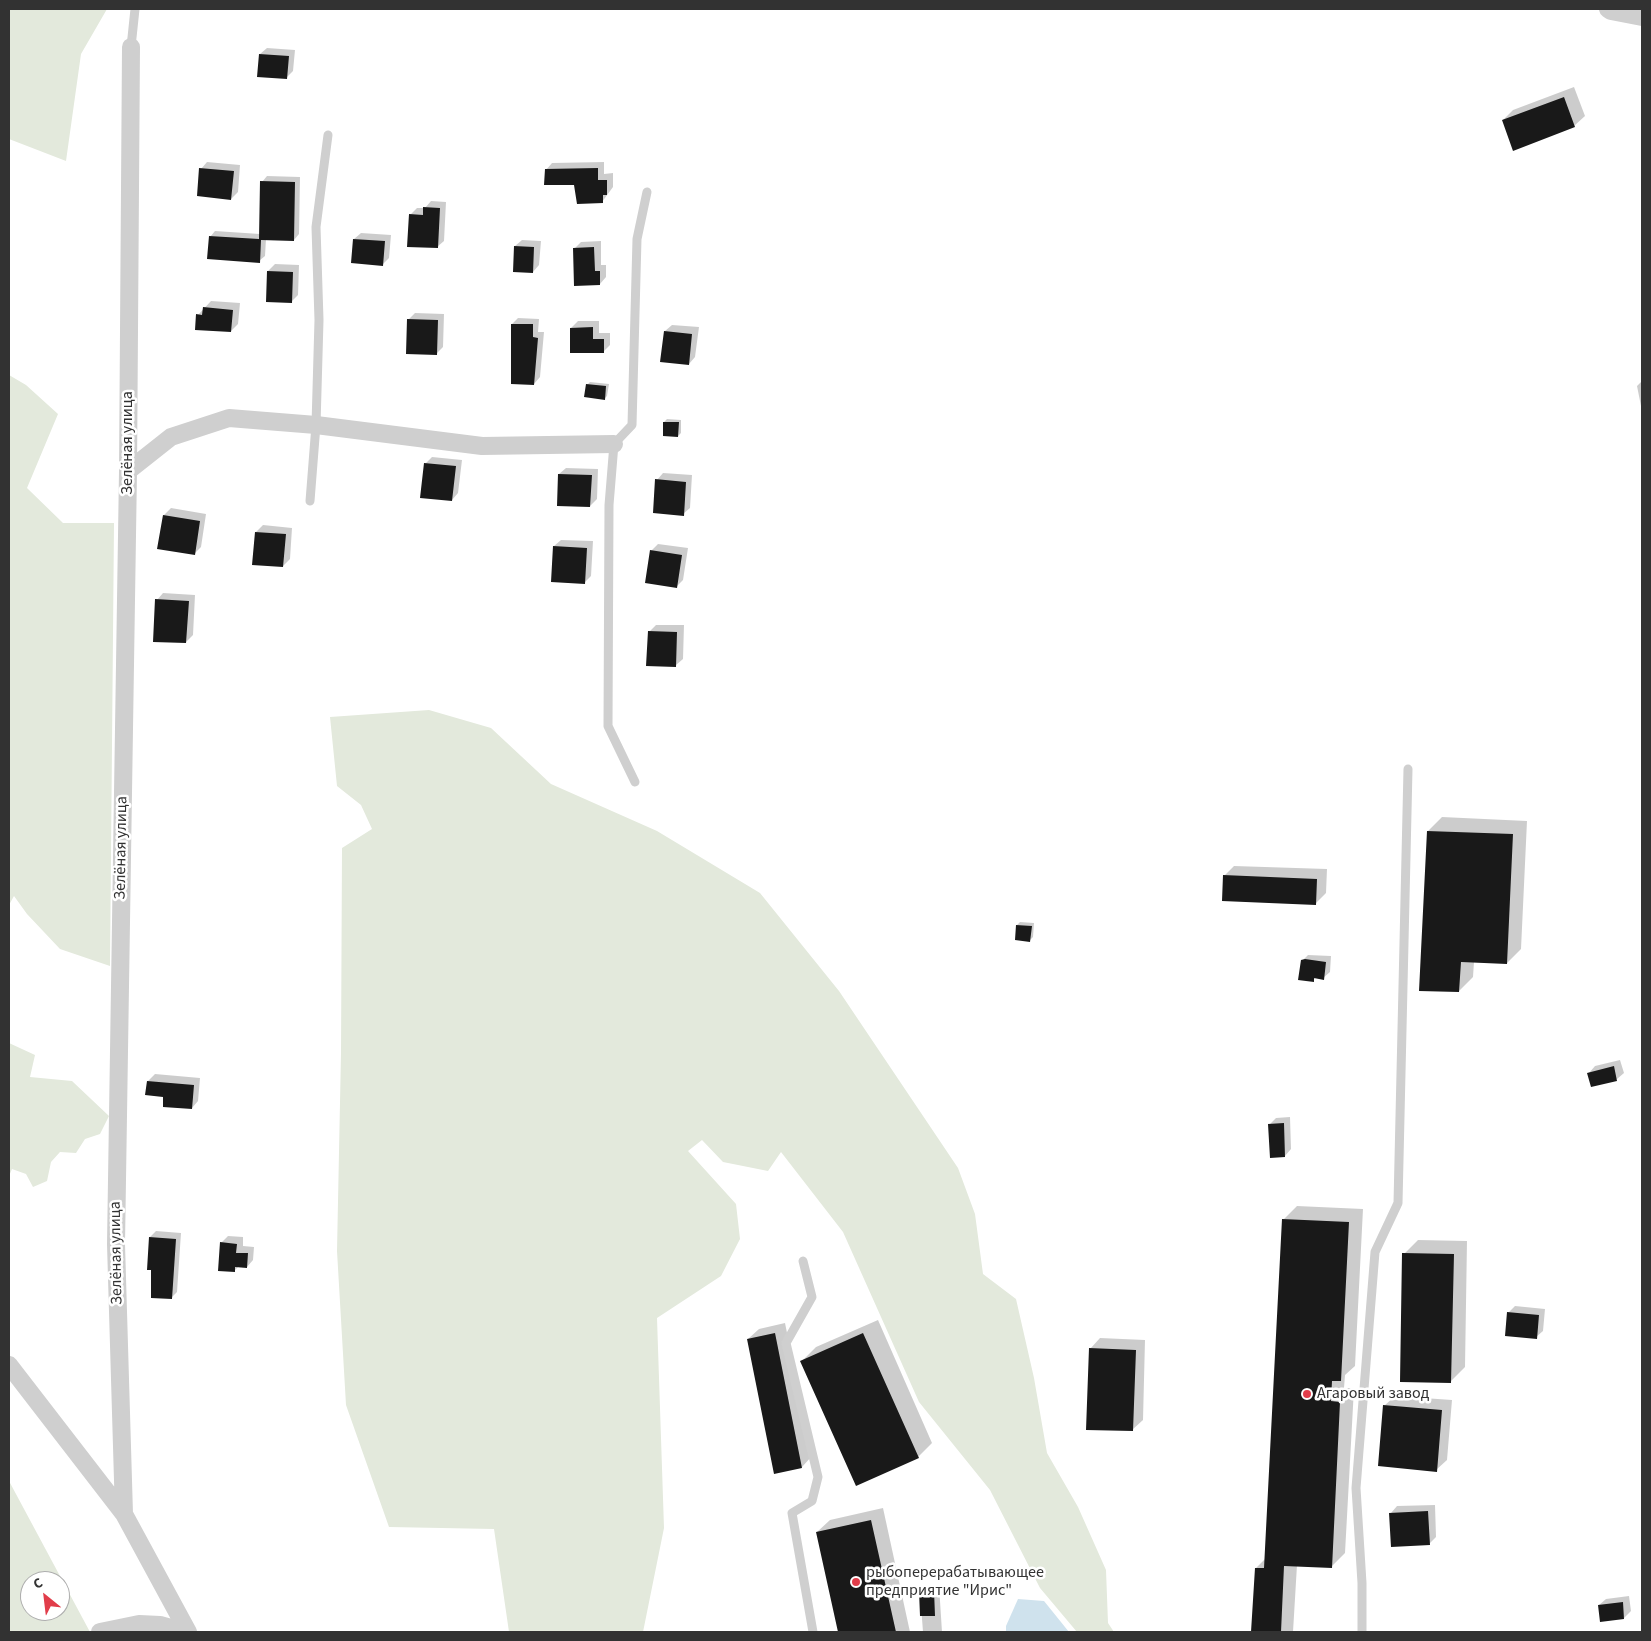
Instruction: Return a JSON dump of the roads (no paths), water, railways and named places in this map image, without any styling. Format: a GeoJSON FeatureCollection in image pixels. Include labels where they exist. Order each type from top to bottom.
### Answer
{"type":"FeatureCollection","features":[{"type":"Feature","properties":{"kind":"street"},"geometry":{"type":"LineString","coordinates":[[1608,9],[1611,12],[1642,17]]}},
{"type":"Feature","properties":{"kind":"street","name":"Зелёная улица"},"geometry":{"type":"LineString","coordinates":[[131,47],[128,471],[116,1244],[124,1514],[186,1632]]}},
{"type":"Feature","properties":{"kind":"street"},"geometry":{"type":"LineString","coordinates":[[128,471],[171,437],[229,418],[316,425],[482,446],[614,444]]}},
{"type":"Feature","properties":{"kind":"street"},"geometry":{"type":"LineString","coordinates":[[9,1365],[124,1514]]}},
{"type":"Feature","properties":{"kind":"street"},"geometry":{"type":"LineString","coordinates":[[100,1632],[160,1625],[186,1632]]}},
{"type":"Feature","properties":{"kind":"lane"},"geometry":{"type":"LineString","coordinates":[[131,47],[135,9]]}},
{"type":"Feature","properties":{"kind":"lane"},"geometry":{"type":"LineString","coordinates":[[310,501],[316,425],[319,320],[316,228],[328,135]]}},
{"type":"Feature","properties":{"kind":"lane"},"geometry":{"type":"LineString","coordinates":[[635,782],[608,726],[609,505],[614,444],[632,425],[637,239],[647,192]]}},
{"type":"Feature","properties":{"kind":"lane"},"geometry":{"type":"LineString","coordinates":[[1362,1632],[1362,1583],[1356,1488],[1374,1252],[1398,1203],[1408,769]]}},
{"type":"Feature","properties":{"kind":"lane"},"geometry":{"type":"LineString","coordinates":[[803,1261],[812,1297],[786,1343],[818,1477],[812,1500],[792,1513],[813,1632]]}},
{"type":"Feature","properties":{"kind":"water"},"geometry":{"type":"Polygon","coordinates":[[[1018,1599],[1044,1601],[1069,1632],[1006,1632],[1006,1626],[1018,1599]]]}},
{"type":"Feature","properties":{"kind":"place","name":"Агаровый завод"},"geometry":{"type":"Point","coordinates":[1307,1394]}},
{"type":"Feature","properties":{"kind":"place","name":"рыбоперерабатывающее предприятие \"Ирис\""},"geometry":{"type":"Point","coordinates":[856,1582]}}]}
